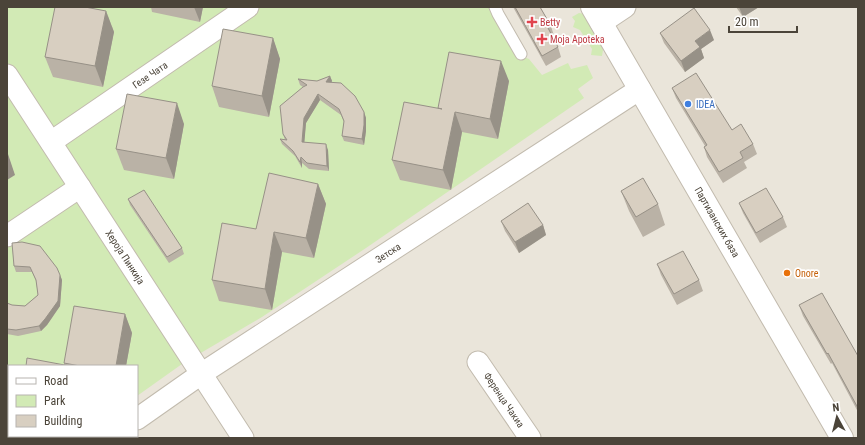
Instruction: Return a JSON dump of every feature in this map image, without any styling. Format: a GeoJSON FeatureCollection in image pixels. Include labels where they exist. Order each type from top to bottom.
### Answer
{"type":"FeatureCollection","features":[{"type":"Feature","properties":{"kind":"street","name":"Гезе Чата"},"geometry":{"type":"LineString","coordinates":[[51,142],[248,7]]}},
{"type":"Feature","properties":{"kind":"street"},"geometry":{"type":"LineString","coordinates":[[597,15],[625,7]]}},
{"type":"Feature","properties":{"kind":"street","name":"Партизанских база"},"geometry":{"type":"LineString","coordinates":[[597,15],[842,438]]}},
{"type":"Feature","properties":{"kind":"street","name":"Хероја Пинкија"},"geometry":{"type":"LineString","coordinates":[[7,75],[243,438]]}},
{"type":"Feature","properties":{"kind":"street","name":"Зетска"},"geometry":{"type":"LineString","coordinates":[[138,418],[201,374],[640,89]]}},
{"type":"Feature","properties":{"kind":"street"},"geometry":{"type":"LineString","coordinates":[[7,236],[80,187]]}},
{"type":"Feature","properties":{"kind":"street","name":"Ференца Чакиа"},"geometry":{"type":"LineString","coordinates":[[478,362],[530,438]]}},
{"type":"Feature","properties":{"kind":"lane"},"geometry":{"type":"LineString","coordinates":[[495,7],[521,54]]}},
{"type":"Feature","properties":{"kind":"shaded area"},"geometry":{"type":"Polygon","coordinates":[[[7,7],[858,7],[858,438],[7,438],[7,7]]]}},
{"type":"Feature","properties":{"kind":"green space"},"geometry":{"type":"Polygon","coordinates":[[[7,7],[490,7],[514,53],[529,59],[542,75],[568,63],[571,69],[587,65],[593,78],[578,89],[584,98],[366,248],[262,317],[182,364],[138,395],[138,365],[8,365],[8,437],[79,437],[7,438],[7,7]]]}},
{"type":"Feature","properties":{"kind":"green space"},"geometry":{"type":"Polygon","coordinates":[[[579,13],[585,14],[601,45],[603,50],[602,56],[591,55],[592,49],[580,30],[573,27],[575,21],[572,17],[579,13]]]}},
{"type":"Feature","properties":{"kind":"building"},"geometry":{"type":"Polygon","coordinates":[[[55,7],[85,7],[106,11],[95,66],[45,57],[55,7]]]}},
{"type":"Feature","properties":{"kind":"building"},"geometry":{"type":"Polygon","coordinates":[[[515,7],[540,7],[551,26],[548,28],[558,47],[542,56],[515,7]]]}},
{"type":"Feature","properties":{"kind":"building"},"geometry":{"type":"Polygon","coordinates":[[[694,8],[710,30],[695,41],[700,47],[681,61],[660,33],[694,8]]]}},
{"type":"Feature","properties":{"kind":"building"},"geometry":{"type":"Polygon","coordinates":[[[223,29],[273,38],[262,96],[212,86],[223,29]]]}},
{"type":"Feature","properties":{"kind":"building"},"geometry":{"type":"Polygon","coordinates":[[[449,52],[501,61],[490,119],[455,112],[443,170],[392,160],[404,102],[442,109],[438,108],[449,52]]]}},
{"type":"Feature","properties":{"kind":"building"},"geometry":{"type":"Polygon","coordinates":[[[696,73],[732,130],[741,124],[753,144],[740,152],[743,158],[719,172],[704,147],[707,145],[672,88],[696,73]]]}},
{"type":"Feature","properties":{"kind":"building"},"geometry":{"type":"Polygon","coordinates":[[[330,76],[326,82],[341,83],[355,96],[364,112],[362,139],[342,136],[344,121],[339,109],[318,94],[304,118],[302,142],[326,144],[327,166],[307,163],[301,157],[300,162],[293,151],[280,139],[287,140],[283,134],[280,106],[307,85],[298,79],[317,81],[330,76]]]}},
{"type":"Feature","properties":{"kind":"building"},"geometry":{"type":"Polygon","coordinates":[[[127,94],[177,103],[166,158],[116,149],[127,94]]]}},
{"type":"Feature","properties":{"kind":"building"},"geometry":{"type":"Polygon","coordinates":[[[269,173],[318,184],[306,238],[274,232],[265,289],[212,280],[222,223],[256,229],[269,173]]]}},
{"type":"Feature","properties":{"kind":"building"},"geometry":{"type":"Polygon","coordinates":[[[643,178],[658,204],[636,217],[621,191],[643,178]]]}},
{"type":"Feature","properties":{"kind":"building"},"geometry":{"type":"Polygon","coordinates":[[[766,188],[783,217],[756,233],[739,203],[766,188]]]}},
{"type":"Feature","properties":{"kind":"building"},"geometry":{"type":"Polygon","coordinates":[[[144,190],[182,248],[167,257],[128,199],[144,190]]]}},
{"type":"Feature","properties":{"kind":"building"},"geometry":{"type":"Polygon","coordinates":[[[528,203],[543,225],[515,242],[501,221],[528,203]]]}},
{"type":"Feature","properties":{"kind":"building"},"geometry":{"type":"Polygon","coordinates":[[[22,242],[40,246],[57,268],[60,275],[58,301],[39,326],[16,330],[7,329],[7,303],[25,306],[38,295],[36,280],[30,267],[14,266],[12,243],[22,242]]]}},
{"type":"Feature","properties":{"kind":"building"},"geometry":{"type":"Polygon","coordinates":[[[683,251],[699,280],[674,294],[657,264],[683,251]]]}},
{"type":"Feature","properties":{"kind":"building"},"geometry":{"type":"Polygon","coordinates":[[[822,293],[858,356],[858,408],[828,353],[827,354],[799,305],[822,293]]]}},
{"type":"Feature","properties":{"kind":"building"},"geometry":{"type":"Polygon","coordinates":[[[74,306],[125,314],[116,365],[75,365],[64,363],[74,306]]]}},
{"type":"Feature","properties":{"kind":"building"},"geometry":{"type":"Polygon","coordinates":[[[27,358],[65,365],[26,365],[27,358]]]}},
{"type":"Feature","properties":{"kind":"place","name":"Betty"},"geometry":{"type":"Point","coordinates":[532,22]}},
{"type":"Feature","properties":{"kind":"place","name":"Moja Apoteka"},"geometry":{"type":"Point","coordinates":[542,39]}},
{"type":"Feature","properties":{"kind":"place","name":"IDEA"},"geometry":{"type":"Point","coordinates":[688,104]}},
{"type":"Feature","properties":{"kind":"place","name":"Onore"},"geometry":{"type":"Point","coordinates":[787,273]}}]}
